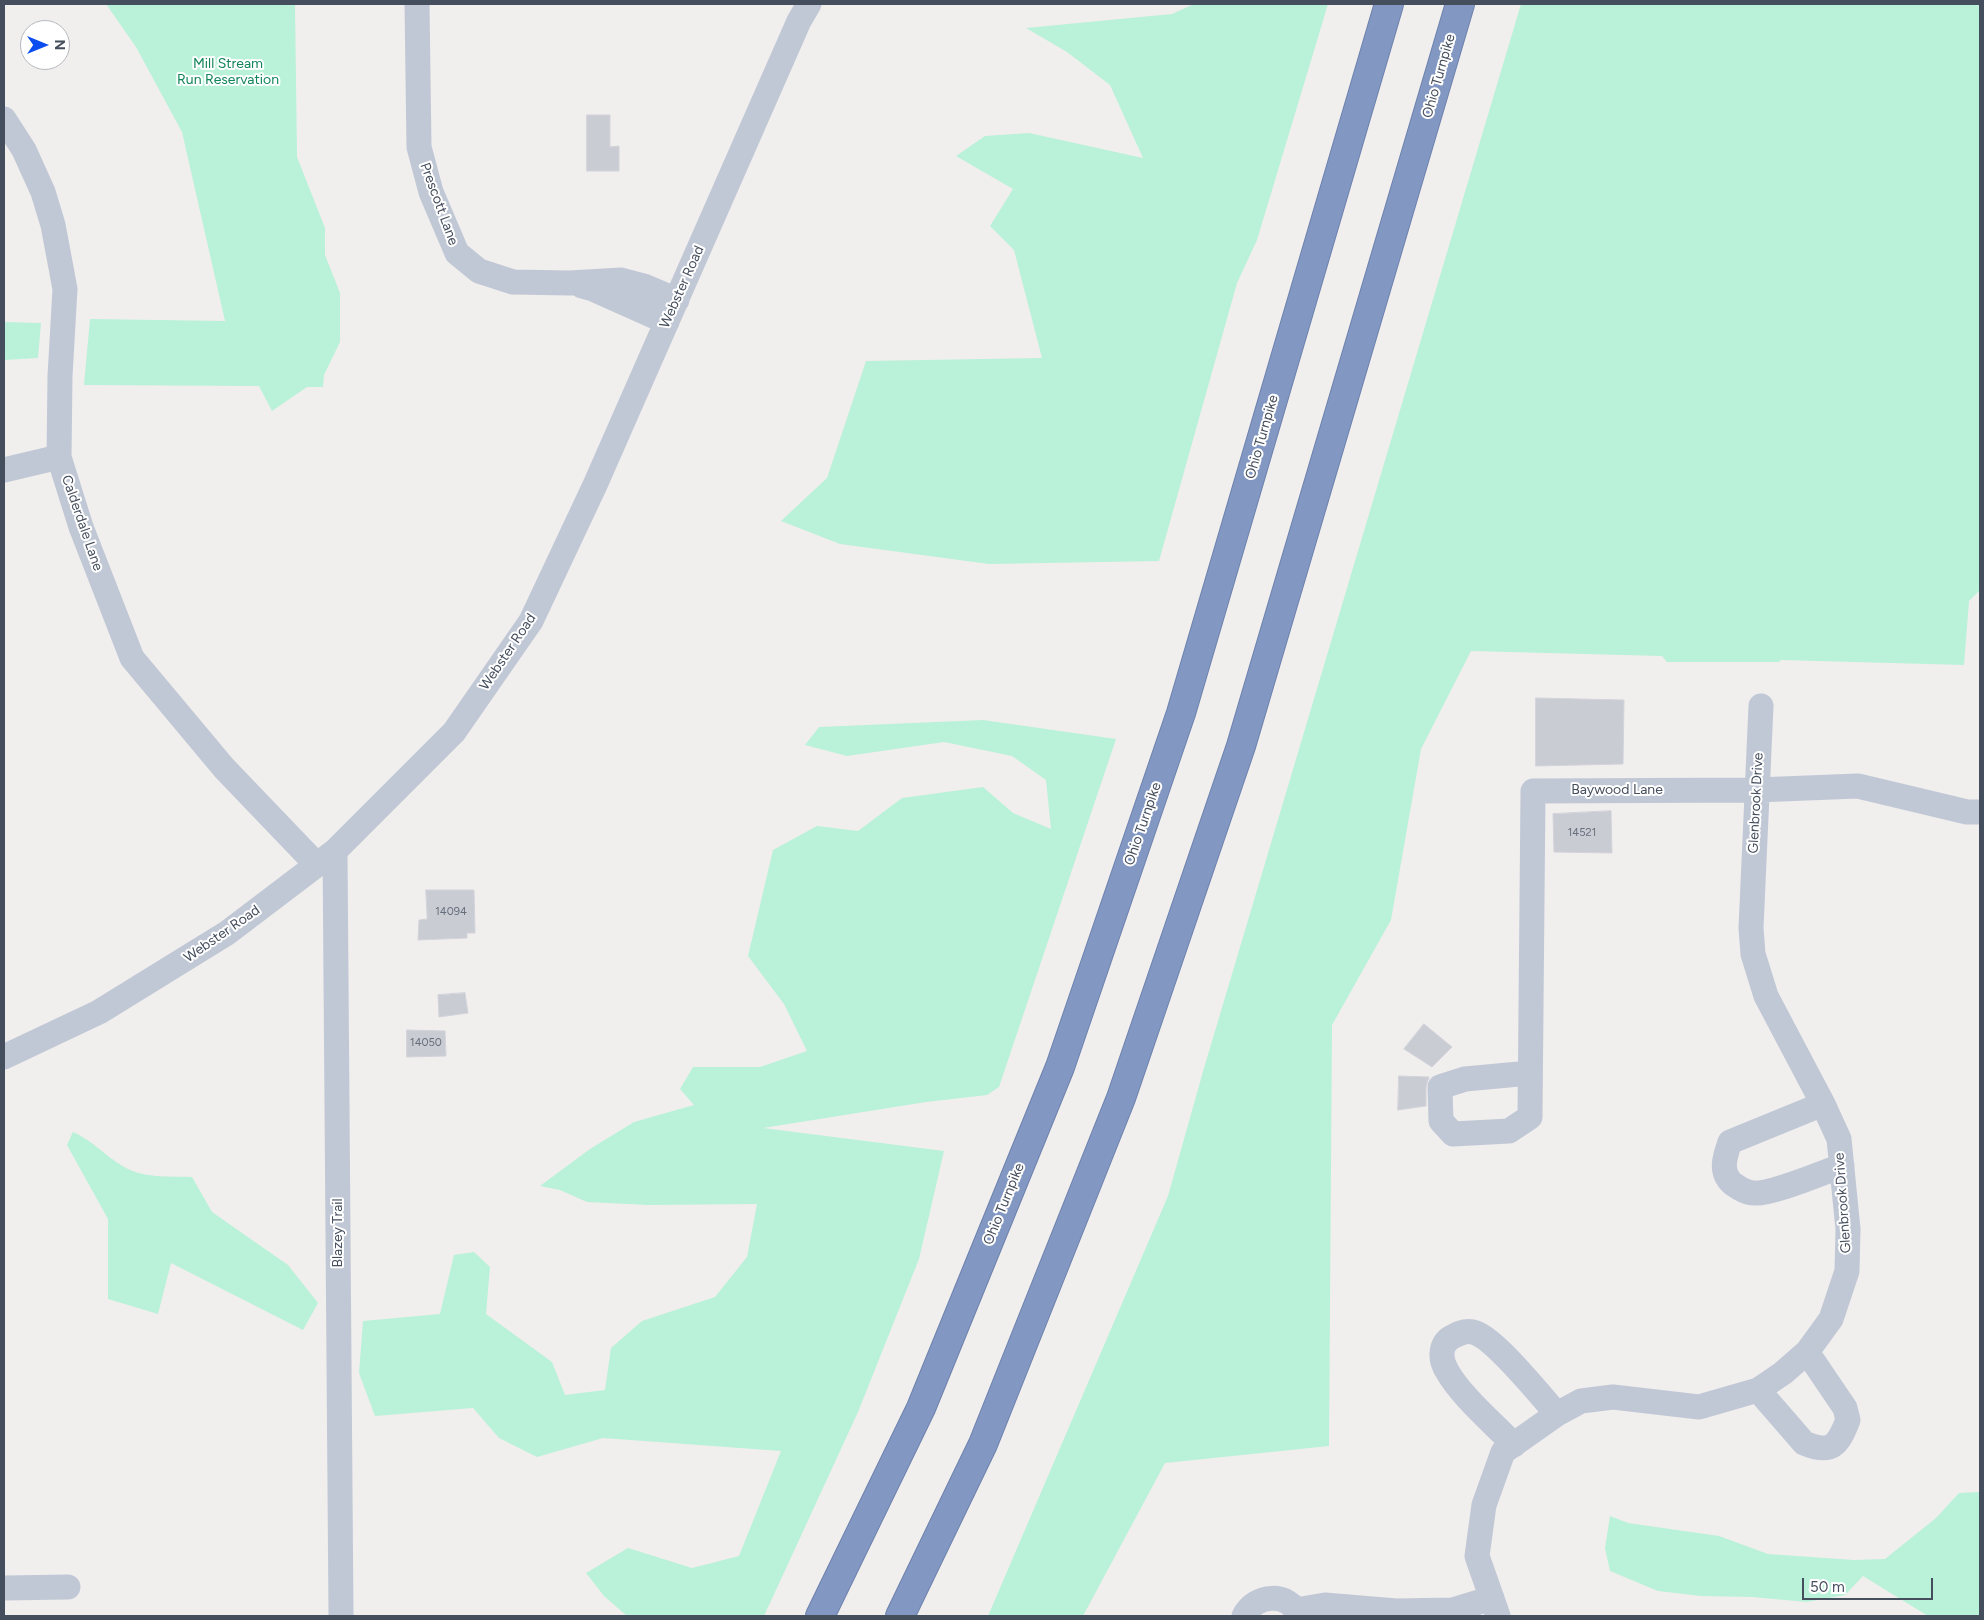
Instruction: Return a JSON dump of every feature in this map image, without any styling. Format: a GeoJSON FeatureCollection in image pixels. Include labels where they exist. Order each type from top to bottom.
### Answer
{"type":"FeatureCollection","features":[{"type":"Feature","properties":{"kind":"highway","name":"Ohio Turnpike"},"geometry":{"type":"LineString","coordinates":[[820,1616],[921,1408],[1060,1067],[1181,713],[1389,4]]}},
{"type":"Feature","properties":{"kind":"highway","name":"Ohio Turnpike"},"geometry":{"type":"LineString","coordinates":[[900,1616],[983,1444],[1122,1098],[1241,746],[1460,4]]}},
{"type":"Feature","properties":{"kind":"street","name":"Prescott Lane"},"geometry":{"type":"LineString","coordinates":[[417,4],[419,147],[432,192],[457,253],[480,271],[512,282],[570,283],[621,280],[644,286],[677,300]]}},
{"type":"Feature","properties":{"kind":"street","name":"Webster Road"},"geometry":{"type":"LineString","coordinates":[[4,1057],[99,1012],[227,933],[325,857],[454,732],[531,621],[595,485],[799,21],[809,4]]}},
{"type":"Feature","properties":{"kind":"street","name":"Calderdale Lane"},"geometry":{"type":"LineString","coordinates":[[4,119],[24,150],[44,192],[53,225],[65,289],[60,376],[59,456],[81,527],[132,658],[224,768],[325,857]]}},
{"type":"Feature","properties":{"kind":"street","name":"Prescott Lane"},"geometry":{"type":"LineString","coordinates":[[570,283],[593,289],[667,322]]}},
{"type":"Feature","properties":{"kind":"street"},"geometry":{"type":"LineString","coordinates":[[4,470],[59,456]]}},
{"type":"Feature","properties":{"kind":"street","name":"Glenbrook Drive"},"geometry":{"type":"LineString","coordinates":[[1495,1607],[1477,1556],[1484,1505],[1503,1452],[1557,1414],[1581,1401],[1613,1397],[1699,1407],[1758,1390],[1783,1373],[1807,1352],[1831,1319],[1847,1271],[1848,1229],[1839,1139],[1823,1104],[1766,996],[1753,954],[1756,790],[1761,706]]}},
{"type":"Feature","properties":{"kind":"street","name":"Baywood Lane"},"geometry":{"type":"LineString","coordinates":[[1530,1073],[1533,791],[1756,790],[1858,786],[1967,812],[1980,812]]}},
{"type":"Feature","properties":{"kind":"street","name":"Blazey Trail"},"geometry":{"type":"LineString","coordinates":[[325,857],[341,1616]]}},
{"type":"Feature","properties":{"kind":"street"},"geometry":{"type":"LineString","coordinates":[[1823,1104],[1730,1142],[1724,1157],[1725,1171],[1730,1181],[1742,1190],[1754,1194],[1767,1192],[1842,1166]]}},
{"type":"Feature","properties":{"kind":"street"},"geometry":{"type":"LineString","coordinates":[[1514,1444],[1457,1385],[1445,1369],[1442,1357],[1443,1345],[1446,1339],[1465,1331],[1477,1333],[1497,1348],[1557,1414]]}},
{"type":"Feature","properties":{"kind":"street"},"geometry":{"type":"LineString","coordinates":[[1758,1390],[1804,1443],[1814,1447],[1825,1448],[1840,1441],[1848,1420],[1844,1408],[1807,1352]]}},
{"type":"Feature","properties":{"kind":"street"},"geometry":{"type":"LineString","coordinates":[[4,1588],[68,1587]]}},
{"type":"Feature","properties":{"kind":"street"},"geometry":{"type":"LineString","coordinates":[[1244,1616],[1254,1604],[1262,1599],[1274,1598],[1283,1600],[1298,1613],[1325,1605],[1396,1611],[1495,1607]]}},
{"type":"Feature","properties":{"kind":"green space","name":"Mill Stream Run Reservation"},"geometry":{"type":"Polygon","coordinates":[[[106,4],[295,4],[297,157],[325,228],[325,255],[340,293],[340,342],[324,375],[323,387],[307,387],[272,411],[259,386],[84,385],[90,319],[225,321],[182,132],[136,47],[106,4]]]}},
{"type":"Feature","properties":{"kind":"green space"},"geometry":{"type":"Polygon","coordinates":[[[1194,4],[1328,4],[1257,240],[1237,283],[1159,561],[989,564],[840,544],[781,521],[827,478],[866,361],[1042,358],[1014,250],[990,226],[1013,189],[956,156],[985,136],[1029,133],[1143,158],[1110,85],[1067,52],[1026,28],[1172,14],[1194,4]]]}},
{"type":"Feature","properties":{"kind":"green space"},"geometry":{"type":"Polygon","coordinates":[[[1521,4],[1980,4],[1980,590],[1969,601],[1964,665],[1781,660],[1779,662],[1667,662],[1662,656],[1471,651],[1421,749],[1391,920],[1332,1025],[1329,1446],[1165,1463],[1083,1616],[988,1616],[1168,1196],[1204,1068],[1521,4]]]}},
{"type":"Feature","properties":{"kind":"green space"},"geometry":{"type":"Polygon","coordinates":[[[4,322],[41,323],[38,358],[4,360],[4,322]]]}},
{"type":"Feature","properties":{"kind":"green space"},"geometry":{"type":"Polygon","coordinates":[[[983,720],[1116,739],[999,1087],[987,1095],[926,1102],[763,1128],[944,1151],[919,1259],[858,1412],[764,1616],[627,1616],[604,1596],[586,1573],[628,1548],[692,1568],[739,1556],[781,1451],[603,1438],[537,1457],[499,1438],[473,1408],[375,1416],[359,1373],[363,1321],[440,1314],[454,1255],[474,1252],[490,1267],[486,1314],[552,1362],[565,1395],[605,1390],[611,1348],[642,1321],[715,1297],[747,1257],[757,1204],[648,1205],[587,1202],[560,1190],[540,1186],[590,1149],[634,1122],[694,1105],[680,1089],[693,1067],[760,1067],[807,1051],[784,1004],[748,956],[773,850],[817,826],[858,831],[902,798],[983,787],[1013,813],[1051,829],[1046,780],[1012,756],[944,742],[847,756],[805,745],[819,727],[983,720]]]}},
{"type":"Feature","properties":{"kind":"green space"},"geometry":{"type":"Polygon","coordinates":[[[73,1132],[86,1139],[115,1161],[138,1173],[155,1176],[192,1177],[212,1212],[288,1265],[318,1303],[303,1330],[171,1263],[158,1314],[108,1299],[108,1219],[67,1145],[73,1132]]]}},
{"type":"Feature","properties":{"kind":"green space"},"geometry":{"type":"Polygon","coordinates":[[[1980,1492],[1980,1616],[1928,1616],[1863,1576],[1845,1595],[1807,1602],[1752,1597],[1701,1596],[1658,1591],[1610,1571],[1605,1548],[1610,1516],[1628,1523],[1719,1536],[1768,1554],[1854,1560],[1885,1559],[1936,1518],[1959,1493],[1980,1492]]]}},
{"type":"Feature","properties":{"kind":"building"},"geometry":{"type":"Polygon","coordinates":[[[587,115],[610,115],[610,147],[619,146],[619,171],[587,171],[587,115]]]}},
{"type":"Feature","properties":{"kind":"building"},"geometry":{"type":"Polygon","coordinates":[[[1536,698],[1624,700],[1623,764],[1536,766],[1536,698]]]}},
{"type":"Feature","properties":{"kind":"building"},"geometry":{"type":"Polygon","coordinates":[[[1611,811],[1612,853],[1554,852],[1553,814],[1611,811]]]}},
{"type":"Feature","properties":{"kind":"building"},"geometry":{"type":"Polygon","coordinates":[[[426,890],[474,890],[475,933],[467,933],[467,938],[418,940],[419,920],[427,919],[426,890]]]}},
{"type":"Feature","properties":{"kind":"building"},"geometry":{"type":"Polygon","coordinates":[[[465,993],[468,1013],[439,1017],[438,995],[465,993]]]}},
{"type":"Feature","properties":{"kind":"building"},"geometry":{"type":"Polygon","coordinates":[[[1424,1024],[1452,1047],[1432,1067],[1404,1049],[1424,1024]]]}},
{"type":"Feature","properties":{"kind":"building"},"geometry":{"type":"Polygon","coordinates":[[[407,1030],[445,1031],[446,1056],[407,1057],[407,1030]]]}},
{"type":"Feature","properties":{"kind":"building"},"geometry":{"type":"Polygon","coordinates":[[[1399,1076],[1429,1077],[1426,1087],[1426,1106],[1398,1110],[1399,1076]]]}}]}
